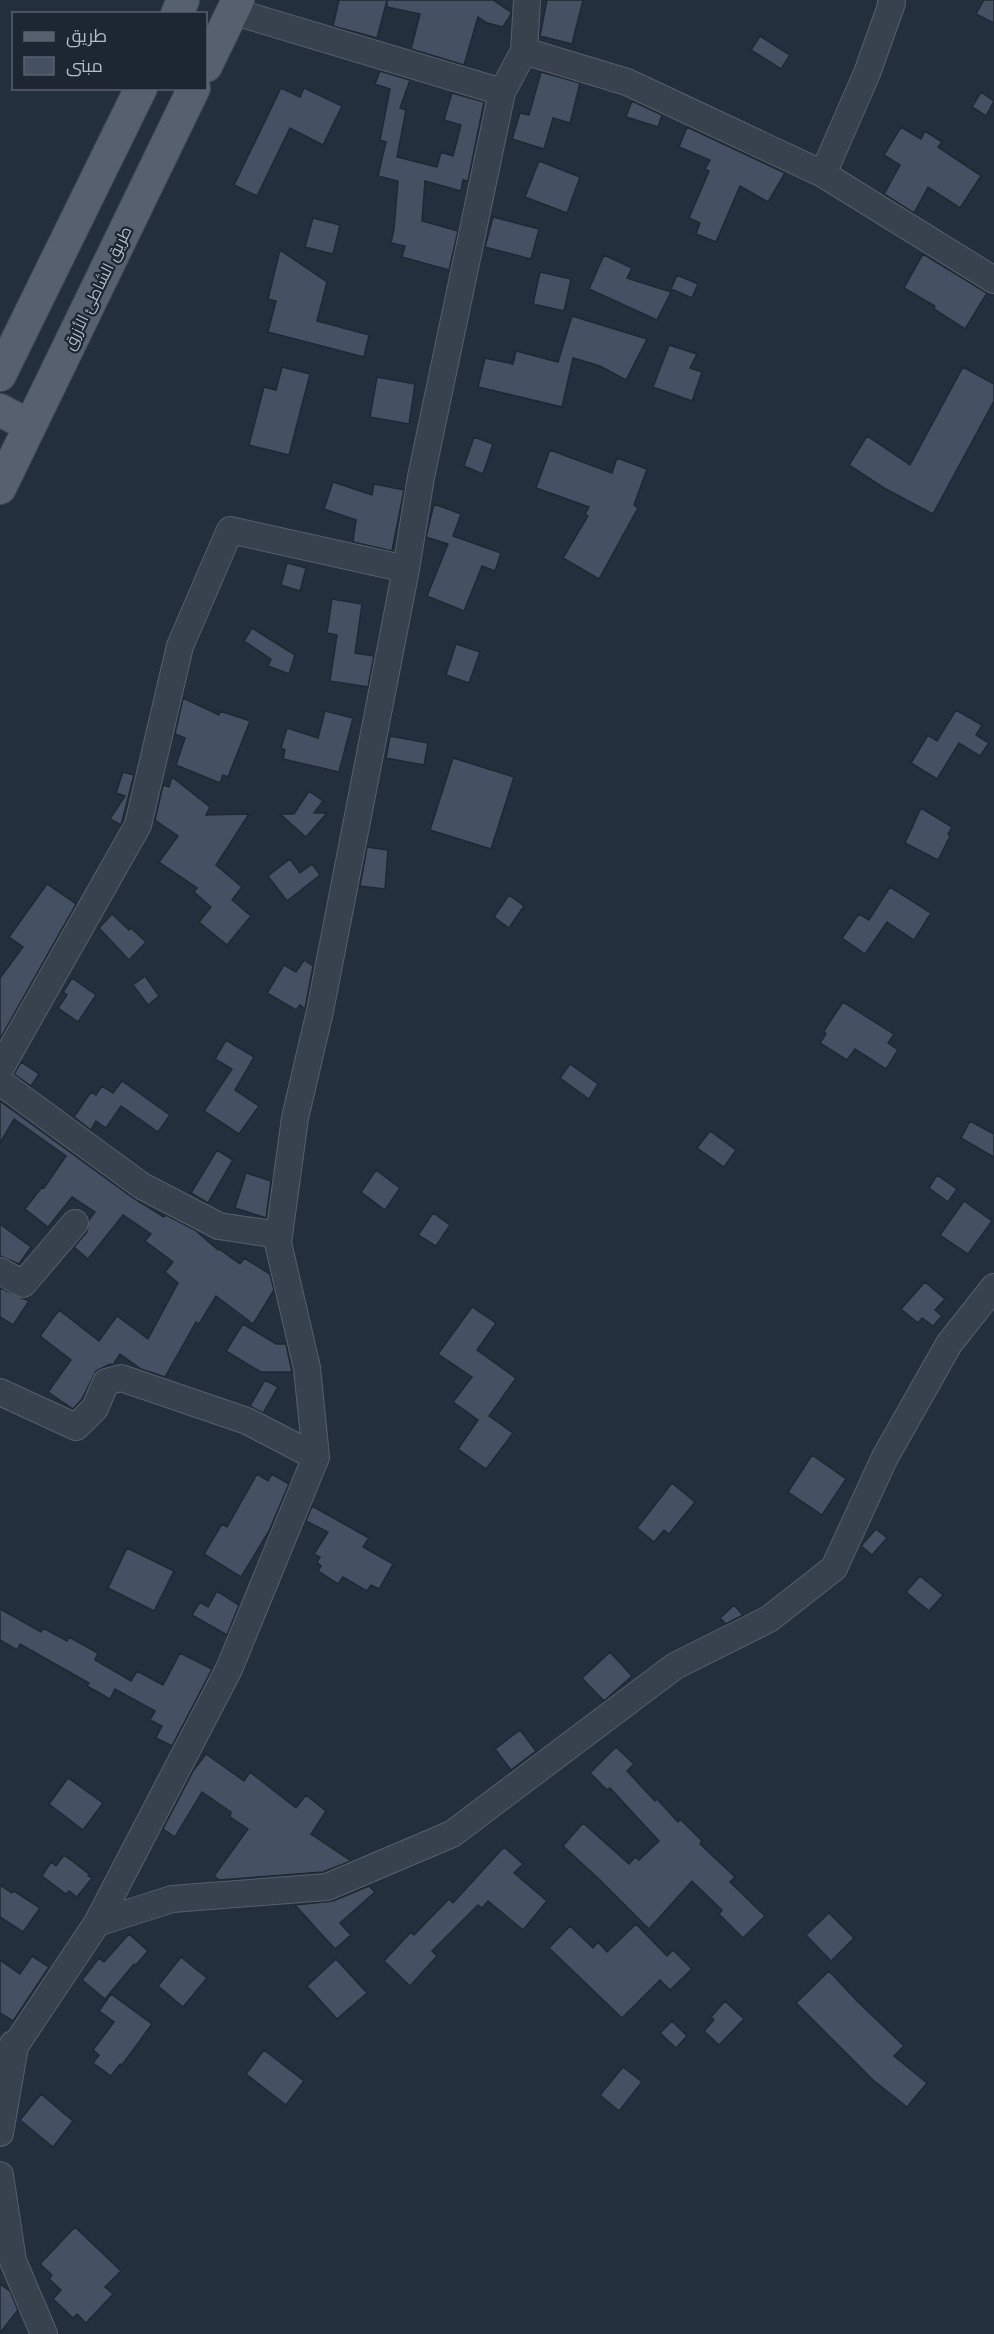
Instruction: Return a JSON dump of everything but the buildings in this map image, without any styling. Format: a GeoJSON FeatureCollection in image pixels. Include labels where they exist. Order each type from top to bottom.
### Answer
{"type":"FeatureCollection","features":[{"type":"Feature","properties":{"kind":"main road"},"geometry":{"type":"LineString","coordinates":[[207,64],[235,5]]}},
{"type":"Feature","properties":{"kind":"main road"},"geometry":{"type":"LineString","coordinates":[[0,375],[140,90]]}},
{"type":"Feature","properties":{"kind":"main road","name":"طريق الشاطئ الأزرق"},"geometry":{"type":"LineString","coordinates":[[0,488],[194,90]]}},
{"type":"Feature","properties":{"kind":"main road"},"geometry":{"type":"LineString","coordinates":[[0,410],[30,426]]}},
{"type":"Feature","properties":{"kind":"street"},"geometry":{"type":"LineString","coordinates":[[0,2133],[5,2047],[97,1923],[229,1669],[316,1457],[307,1368],[278,1243],[295,1118],[326,977],[406,569],[421,477],[502,92],[524,51],[527,0]]}},
{"type":"Feature","properties":{"kind":"street"},"geometry":{"type":"LineString","coordinates":[[823,174],[867,73],[892,3],[891,0]]}},
{"type":"Feature","properties":{"kind":"street"},"geometry":{"type":"LineString","coordinates":[[235,5],[502,92]]}},
{"type":"Feature","properties":{"kind":"street"},"geometry":{"type":"LineString","coordinates":[[524,51],[627,82],[823,174],[994,280]]}},
{"type":"Feature","properties":{"kind":"street"},"geometry":{"type":"LineString","coordinates":[[0,1069],[138,825],[180,646],[230,530],[406,569]]}},
{"type":"Feature","properties":{"kind":"street"},"geometry":{"type":"LineString","coordinates":[[0,1082],[142,1186],[219,1226],[279,1235]]}},
{"type":"Feature","properties":{"kind":"street"},"geometry":{"type":"LineString","coordinates":[[0,1271],[22,1284],[75,1223]]}},
{"type":"Feature","properties":{"kind":"street"},"geometry":{"type":"LineString","coordinates":[[97,1923],[171,1899],[327,1887],[452,1834],[675,1666],[769,1619],[834,1568],[885,1457],[949,1344],[994,1287]]}},
{"type":"Feature","properties":{"kind":"street"},"geometry":{"type":"LineString","coordinates":[[0,1392],[76,1427],[95,1408],[106,1382],[121,1378],[247,1421],[316,1457]]}},
{"type":"Feature","properties":{"kind":"street"},"geometry":{"type":"LineString","coordinates":[[0,2175],[13,2261],[44,2334]]}}]}
